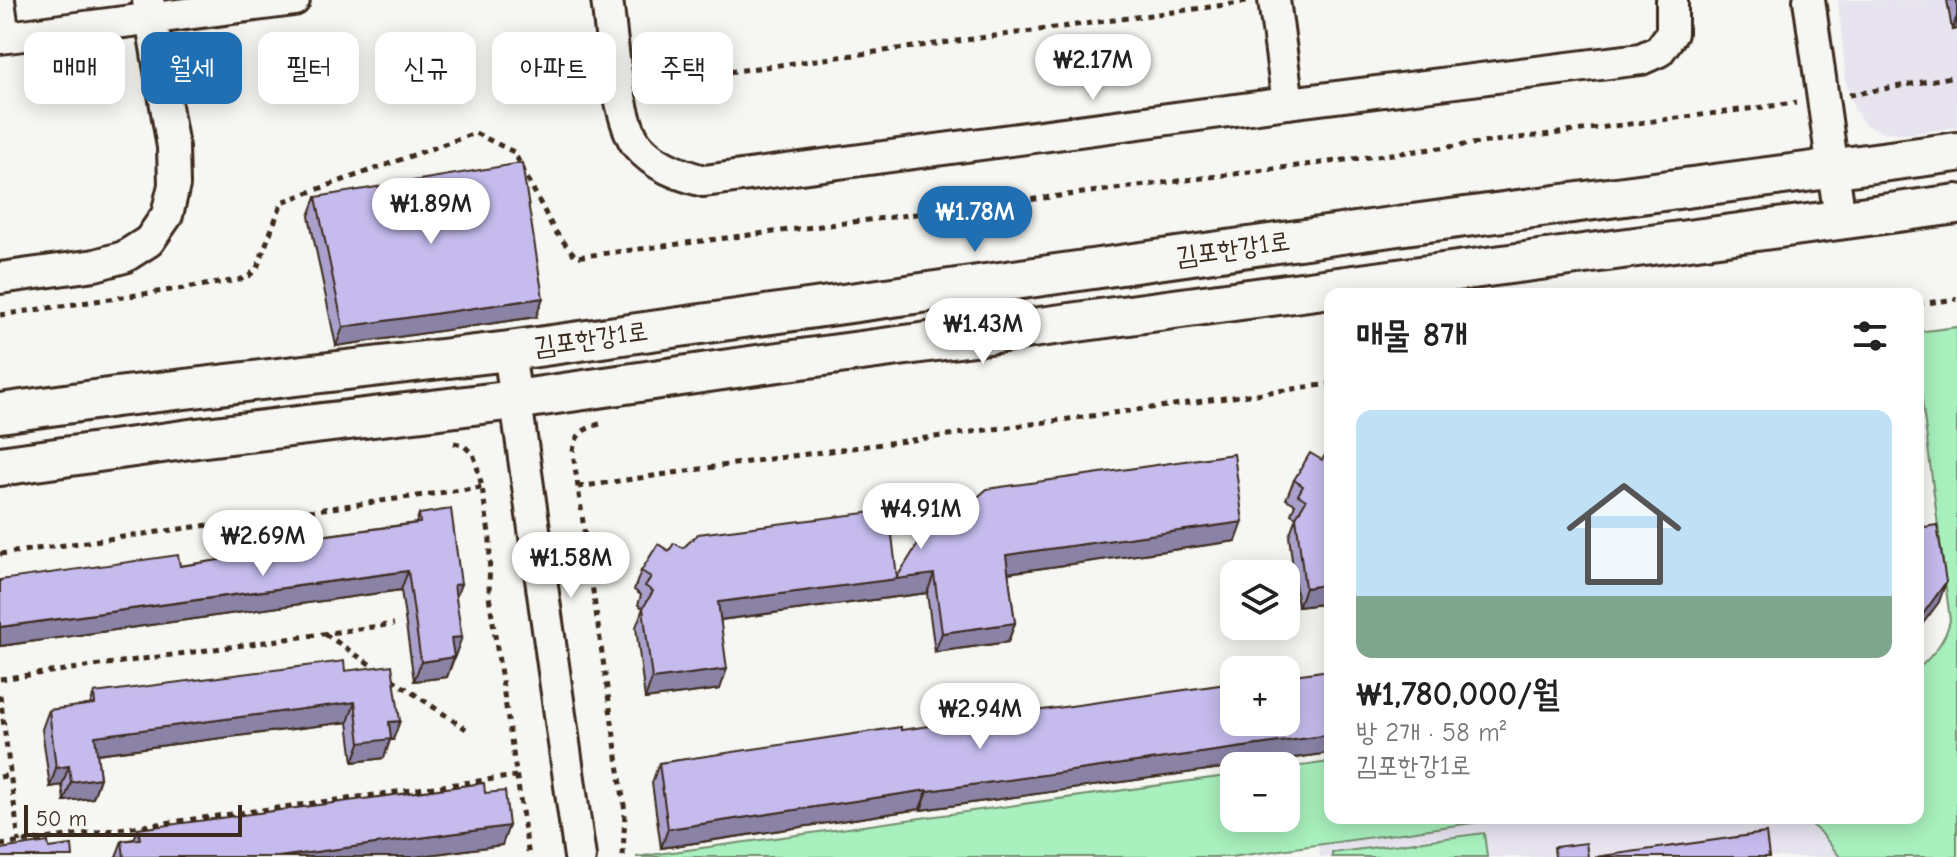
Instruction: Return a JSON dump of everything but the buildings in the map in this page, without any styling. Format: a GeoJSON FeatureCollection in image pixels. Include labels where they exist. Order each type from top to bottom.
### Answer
{"type":"FeatureCollection","features":[{"type":"Feature","properties":{"kind":"street"},"geometry":{"type":"LineString","coordinates":[[6,37],[150,9],[294,0]]}},
{"type":"Feature","properties":{"kind":"street"},"geometry":{"type":"LineString","coordinates":[[607,0],[625,121],[637,146],[677,174],[704,181],[1641,59],[1659,51],[1672,33],[1672,0]]}},
{"type":"Feature","properties":{"kind":"street"},"geometry":{"type":"LineString","coordinates":[[1809,0],[1840,219]]}},
{"type":"Feature","properties":{"kind":"street"},"geometry":{"type":"LineString","coordinates":[[1261,1],[1288,103]]}},
{"type":"Feature","properties":{"kind":"street"},"geometry":{"type":"LineString","coordinates":[[0,278],[95,265],[124,257],[149,241],[167,215],[174,185],[173,147],[150,9]]}},
{"type":"Feature","properties":{"kind":"street","name":"김포한강1로"},"geometry":{"type":"LineString","coordinates":[[0,413],[509,351],[1405,225],[1957,152]]}},
{"type":"Feature","properties":{"kind":"street","name":"김포한강1로"},"geometry":{"type":"LineString","coordinates":[[1328,288],[1957,204]]}},
{"type":"Feature","properties":{"kind":"street","name":"김포한강1로"},"geometry":{"type":"LineString","coordinates":[[0,466],[197,438],[515,400],[1324,289]]}},
{"type":"Feature","properties":{"kind":"street","name":"김포한강1로"},"geometry":{"type":"LineString","coordinates":[[509,351],[580,857]]}},
{"type":"Feature","properties":{"kind":"lane"},"geometry":{"type":"LineString","coordinates":[[6,0],[6,37]]}},
{"type":"Feature","properties":{"kind":"path"},"geometry":{"type":"LineString","coordinates":[[619,86],[1261,1]]}},
{"type":"Feature","properties":{"kind":"path"},"geometry":{"type":"LineString","coordinates":[[0,315],[239,280],[257,268],[282,202],[475,133],[514,152],[554,230],[576,257],[1823,99],[1957,76]]}},
{"type":"Feature","properties":{"kind":"path"},"geometry":{"type":"LineString","coordinates":[[1924,303],[1957,299]]}},
{"type":"Feature","properties":{"kind":"path"},"geometry":{"type":"LineString","coordinates":[[578,487],[1324,385]]}},
{"type":"Feature","properties":{"kind":"path"},"geometry":{"type":"LineString","coordinates":[[601,424],[582,431],[574,445],[625,812],[623,857]]}},
{"type":"Feature","properties":{"kind":"path"},"geometry":{"type":"LineString","coordinates":[[449,443],[463,445],[473,454],[482,487],[490,540],[489,596],[529,857]]}},
{"type":"Feature","properties":{"kind":"path"},"geometry":{"type":"LineString","coordinates":[[0,554],[482,487]]}},
{"type":"Feature","properties":{"kind":"path"},"geometry":{"type":"LineString","coordinates":[[0,679],[394,624]]}},
{"type":"Feature","properties":{"kind":"path"},"geometry":{"type":"LineString","coordinates":[[325,633],[466,729]]}},
{"type":"Feature","properties":{"kind":"path"},"geometry":{"type":"LineString","coordinates":[[0,695],[19,842]]}},
{"type":"Feature","properties":{"kind":"path"},"geometry":{"type":"LineString","coordinates":[[0,777],[11,775]]}},
{"type":"Feature","properties":{"kind":"path"},"geometry":{"type":"LineString","coordinates":[[0,845],[516,776]]}},
{"type":"Feature","properties":{"kind":"shaded area"},"geometry":{"type":"Polygon","coordinates":[[[1838,0],[1957,0],[1957,127],[1909,134],[1882,132],[1864,124],[1854,108],[1846,81],[1838,0]]]}},
{"type":"Feature","properties":{"kind":"shaded area"},"geometry":{"type":"Polygon","coordinates":[[[1466,824],[1810,824],[1840,857],[1320,857],[1318,845],[1466,824]]]}},
{"type":"Feature","properties":{"kind":"green space"},"geometry":{"type":"Polygon","coordinates":[[[1957,327],[1957,857],[1840,857],[1810,824],[1924,824],[1924,663],[1938,647],[1950,620],[1924,416],[1924,331],[1957,327]]]}},
{"type":"Feature","properties":{"kind":"green space"},"geometry":{"type":"Polygon","coordinates":[[[1324,763],[1324,824],[1465,824],[1231,857],[636,857],[1220,777],[1220,832],[1300,832],[1300,766],[1324,763]]]}},
{"type":"Feature","properties":{"kind":"green space"},"geometry":{"type":"Polygon","coordinates":[[[1484,833],[1487,857],[1332,857],[1332,853],[1484,833]]]}}]}
